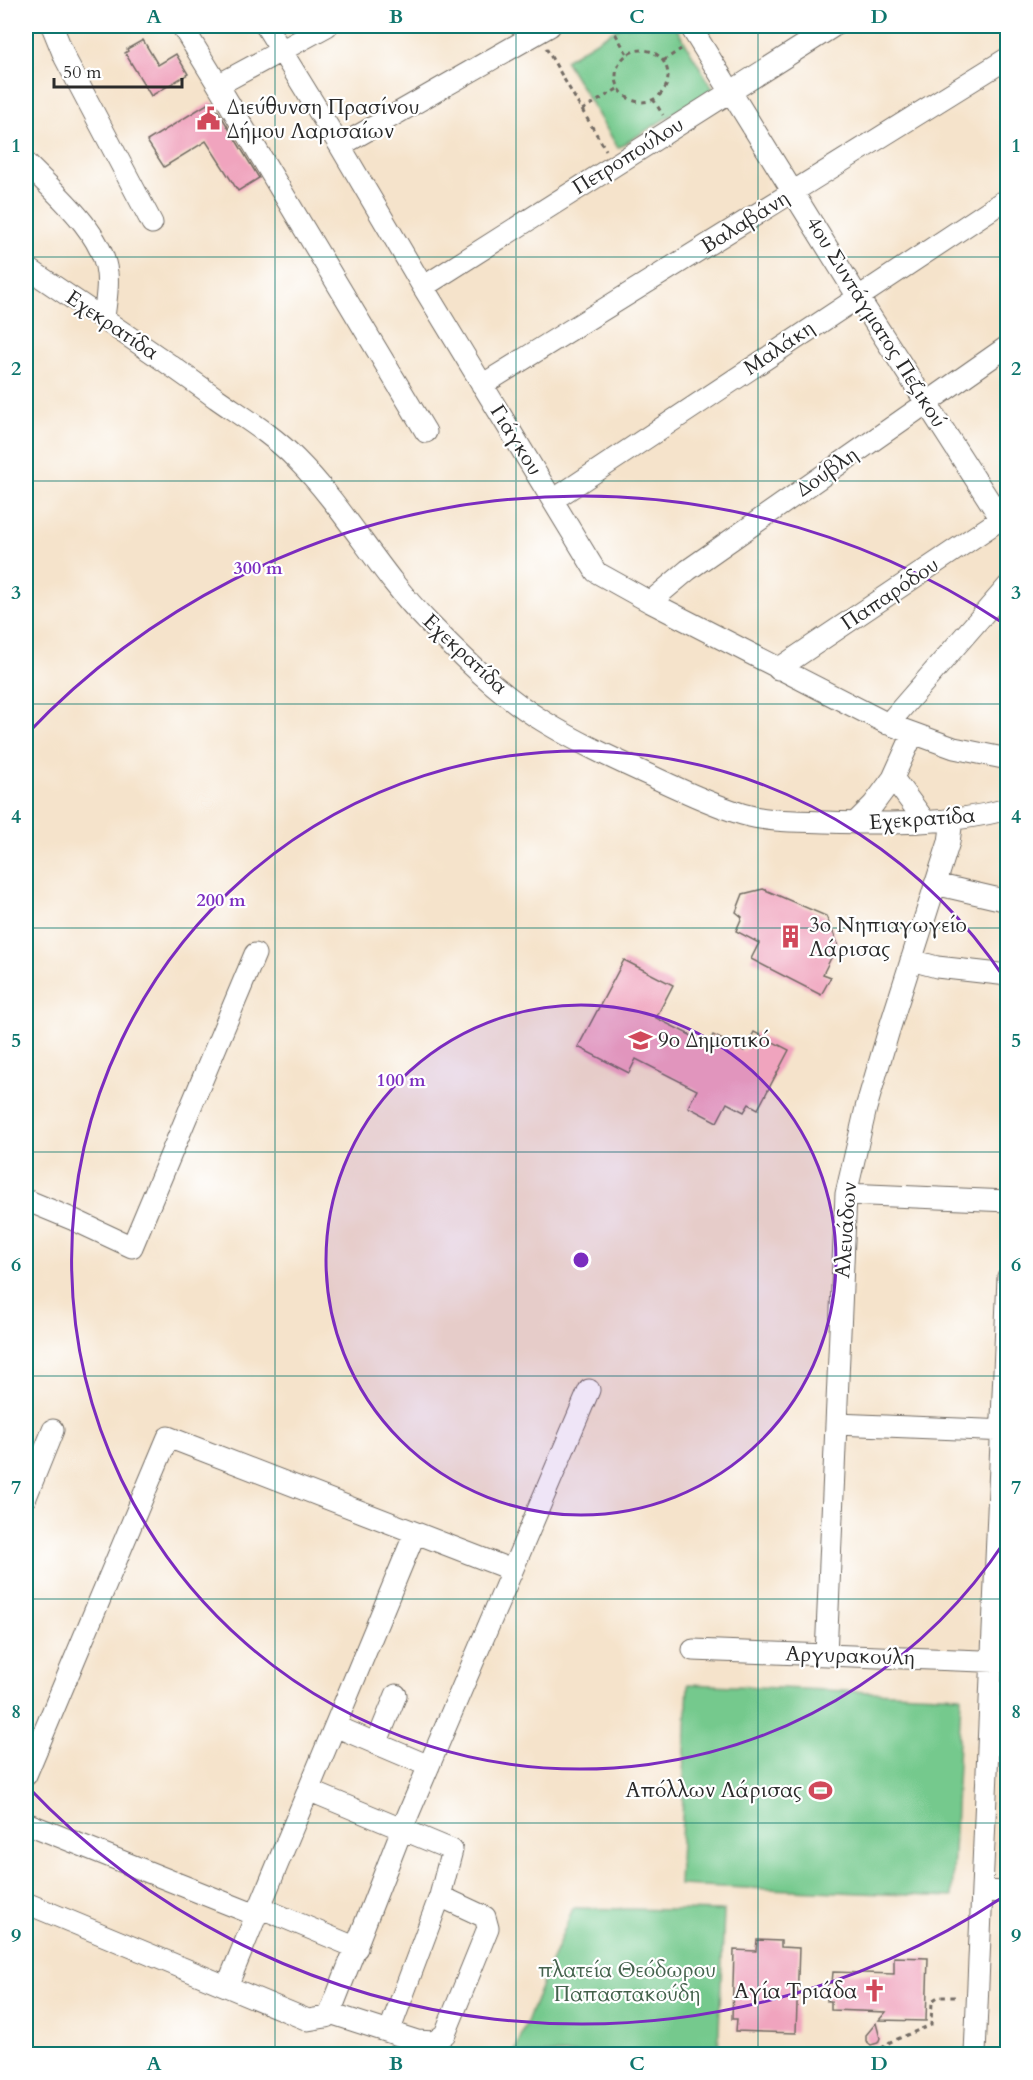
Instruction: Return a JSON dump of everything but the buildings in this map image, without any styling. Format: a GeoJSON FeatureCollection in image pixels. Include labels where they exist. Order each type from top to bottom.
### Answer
{"type":"FeatureCollection","features":[{"type":"Feature","properties":{"kind":"street"},"geometry":{"type":"LineString","coordinates":[[52,26],[65,58],[152,223]]}},
{"type":"Feature","properties":{"kind":"street"},"geometry":{"type":"LineString","coordinates":[[182,26],[426,432]]}},
{"type":"Feature","properties":{"kind":"street","name":"Γιάγκου"},"geometry":{"type":"LineString","coordinates":[[266,26],[596,572],[650,603],[888,724],[954,748],[1008,759]]}},
{"type":"Feature","properties":{"kind":"street"},"geometry":{"type":"LineString","coordinates":[[218,85],[327,26]]}},
{"type":"Feature","properties":{"kind":"street","name":"Πετροπούλου"},"geometry":{"type":"LineString","coordinates":[[423,287],[834,26]]}},
{"type":"Feature","properties":{"kind":"street"},"geometry":{"type":"LineString","coordinates":[[340,146],[543,29]]}},
{"type":"Feature","properties":{"kind":"street","name":"4ου Συντάγματος Πεζικού"},"geometry":{"type":"LineString","coordinates":[[693,32],[858,296],[1004,521]]}},
{"type":"Feature","properties":{"kind":"street","name":"Βαλαβάνη"},"geometry":{"type":"LineString","coordinates":[[482,385],[1008,58]]}},
{"type":"Feature","properties":{"kind":"street"},"geometry":{"type":"LineString","coordinates":[[26,163],[91,234],[104,256],[108,275],[104,319]]}},
{"type":"Feature","properties":{"kind":"street","name":"Μαλάκη"},"geometry":{"type":"LineString","coordinates":[[553,500],[1008,198]]}},
{"type":"Feature","properties":{"kind":"street","name":"Εχεκρατίδα"},"geometry":{"type":"LineString","coordinates":[[26,267],[190,378],[296,458],[424,618],[489,681],[542,721],[674,787],[744,814],[789,821],[855,823],[952,820],[1008,809]]}},
{"type":"Feature","properties":{"kind":"street","name":"Δούβλη"},"geometry":{"type":"LineString","coordinates":[[650,603],[688,570],[1008,346]]}},
{"type":"Feature","properties":{"kind":"street","name":"Παπαρόδου"},"geometry":{"type":"LineString","coordinates":[[778,669],[1004,521]]}},
{"type":"Feature","properties":{"kind":"street"},"geometry":{"type":"LineString","coordinates":[[888,724],[1008,586]]}},
{"type":"Feature","properties":{"kind":"street"},"geometry":{"type":"LineString","coordinates":[[855,823],[873,805],[893,778],[913,734]]}},
{"type":"Feature","properties":{"kind":"street"},"geometry":{"type":"LineString","coordinates":[[893,778],[925,821]]}},
{"type":"Feature","properties":{"kind":"street","name":"Αλευάδων"},"geometry":{"type":"LineString","coordinates":[[826,1655],[846,1194],[866,1108],[949,842],[952,820]]}},
{"type":"Feature","properties":{"kind":"street"},"geometry":{"type":"LineString","coordinates":[[935,884],[1008,901]]}},
{"type":"Feature","properties":{"kind":"street"},"geometry":{"type":"LineString","coordinates":[[26,1200],[132,1246],[255,954]]}},
{"type":"Feature","properties":{"kind":"street"},"geometry":{"type":"LineString","coordinates":[[911,960],[937,967],[1008,975]]}},
{"type":"Feature","properties":{"kind":"street"},"geometry":{"type":"LineString","coordinates":[[846,1194],[1008,1201]]}},
{"type":"Feature","properties":{"kind":"street"},"geometry":{"type":"LineString","coordinates":[[975,2055],[982,1891],[1000,1662],[1008,1277]]}},
{"type":"Feature","properties":{"kind":"street"},"geometry":{"type":"LineString","coordinates":[[26,1903],[308,2020],[326,2017],[330,2013],[357,1948],[402,1830],[589,1390]]}},
{"type":"Feature","properties":{"kind":"street"},"geometry":{"type":"LineString","coordinates":[[836,1424],[1004,1431]]}},
{"type":"Feature","properties":{"kind":"street"},"geometry":{"type":"LineString","coordinates":[[26,1497],[53,1430]]}},
{"type":"Feature","properties":{"kind":"street"},"geometry":{"type":"LineString","coordinates":[[26,1775],[168,1437],[512,1570]]}},
{"type":"Feature","properties":{"kind":"street"},"geometry":{"type":"LineString","coordinates":[[227,1986],[415,1533]]}},
{"type":"Feature","properties":{"kind":"street","name":"Αργυρακούλη"},"geometry":{"type":"LineString","coordinates":[[693,1650],[1000,1662]]}},
{"type":"Feature","properties":{"kind":"street"},"geometry":{"type":"LineString","coordinates":[[376,1744],[396,1695]]}},
{"type":"Feature","properties":{"kind":"street"},"geometry":{"type":"LineString","coordinates":[[334,1726],[429,1766]]}},
{"type":"Feature","properties":{"kind":"street"},"geometry":{"type":"LineString","coordinates":[[308,1790],[452,1850],[440,1896],[388,2032]]}},
{"type":"Feature","properties":{"kind":"street"},"geometry":{"type":"LineString","coordinates":[[26,1823],[357,1948]]}},
{"type":"Feature","properties":{"kind":"street"},"geometry":{"type":"LineString","coordinates":[[982,1891],[1008,1892]]}},
{"type":"Feature","properties":{"kind":"street"},"geometry":{"type":"LineString","coordinates":[[330,2013],[417,2041],[435,2042],[445,2034],[489,1928],[485,1917],[440,1896]]}},
{"type":"Feature","properties":{"kind":"path"},"geometry":{"type":"LineString","coordinates":[[611,26],[627,54]]}},
{"type":"Feature","properties":{"kind":"path"},"geometry":{"type":"LineString","coordinates":[[543,29],[582,110],[615,165]]}},
{"type":"Feature","properties":{"kind":"path"},"geometry":{"type":"LineString","coordinates":[[663,61],[693,32]]}},
{"type":"Feature","properties":{"kind":"path"},"geometry":{"type":"LineString","coordinates":[[645,50],[652,52],[663,61],[666,68],[666,83],[658,95],[644,101],[637,101],[623,94],[616,81],[617,67],[627,54],[645,50]]}},
{"type":"Feature","properties":{"kind":"path"},"geometry":{"type":"LineString","coordinates":[[582,110],[619,88]]}},
{"type":"Feature","properties":{"kind":"path"},"geometry":{"type":"LineString","coordinates":[[874,2055],[890,2042],[931,2025],[932,2001],[938,1997],[956,1998]]}},
{"type":"Feature","properties":{"kind":"green space"},"geometry":{"type":"Polygon","coordinates":[[[621,26],[675,26],[713,89],[618,148],[565,60],[621,26]]]}},
{"type":"Feature","properties":{"kind":"green space","name":"Απόλλων Λάρισας"},"geometry":{"type":"Polygon","coordinates":[[[688,1684],[961,1696],[952,1897],[679,1885],[688,1684]]]}},
{"type":"Feature","properties":{"kind":"green space","name":"πλατεία Θεόδωρου Παπαστακούδη"},"geometry":{"type":"Polygon","coordinates":[[[573,1908],[724,1911],[718,2054],[514,2054],[573,1908]]]}},
{"type":"Feature","properties":{"kind":"place","name":"Διεύθυνση Πρασίνου Δήμου Λαρισαίων"},"geometry":{"type":"Point","coordinates":[209,119]}},
{"type":"Feature","properties":{"kind":"place","name":"3o Νηπιαγωγείο Λάρισας"},"geometry":{"type":"Point","coordinates":[791,937]}},
{"type":"Feature","properties":{"kind":"place","name":"9ο Δημοτικό"},"geometry":{"type":"Point","coordinates":[640,1040]}},
{"type":"Feature","properties":{"kind":"place","name":"Απόλλων Λάρισας"},"geometry":{"type":"Point","coordinates":[820,1790]}},
{"type":"Feature","properties":{"kind":"place","name":"Αγία Τριάδα"},"geometry":{"type":"Point","coordinates":[875,1991]}}]}
